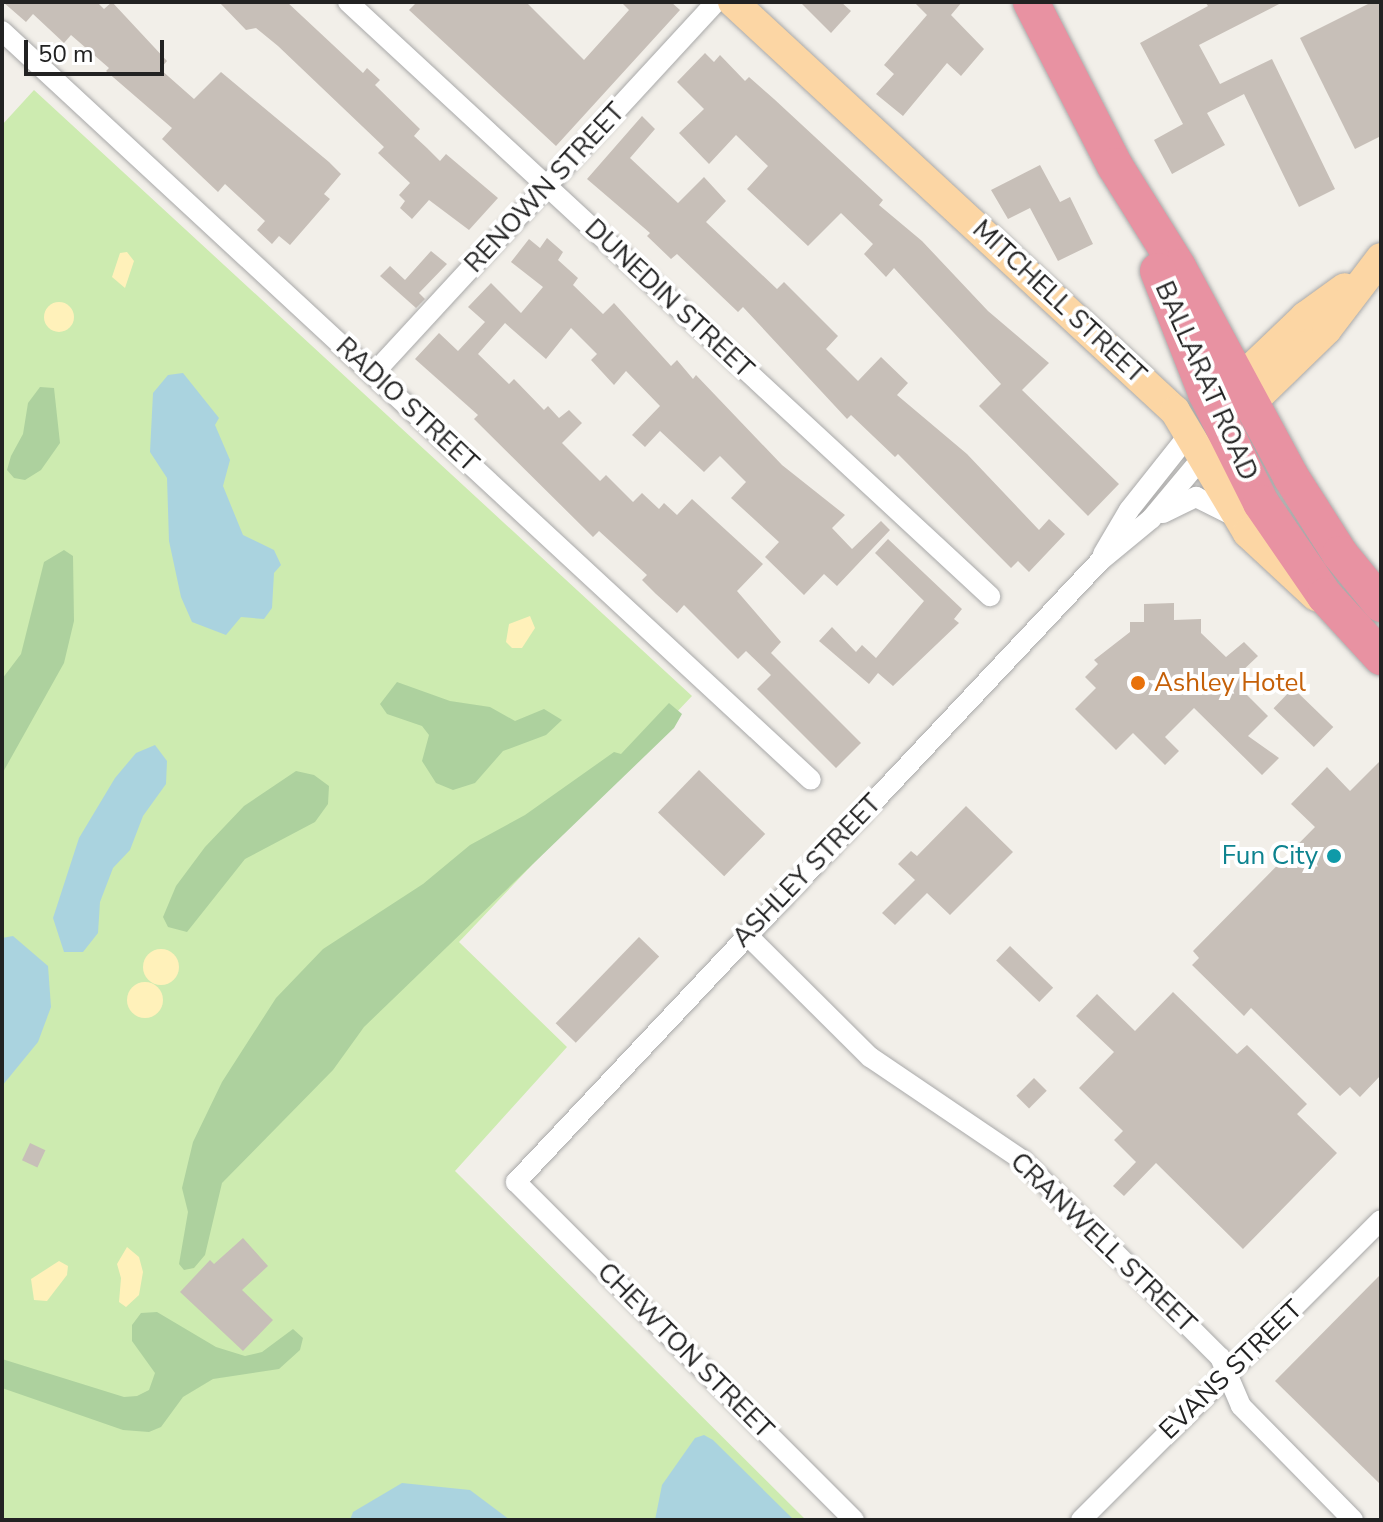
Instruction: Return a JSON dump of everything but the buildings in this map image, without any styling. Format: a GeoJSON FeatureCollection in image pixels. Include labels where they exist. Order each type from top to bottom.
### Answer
{"type":"FeatureCollection","features":[{"type":"Feature","properties":{"kind":"highway","name":"BALLARAT ROAD"},"geometry":{"type":"LineString","coordinates":[[1031,2],[1115,166],[1178,267],[1244,392],[1327,536],[1381,604]]}},
{"type":"Feature","properties":{"kind":"highway","name":"BALLARAT ROAD"},"geometry":{"type":"LineString","coordinates":[[1115,166],[1207,433],[1352,628],[1381,657]]}},
{"type":"Feature","properties":{"kind":"highway","name":"ASHLEY STREET"},"geometry":{"type":"LineString","coordinates":[[1207,433],[1244,392]]}},
{"type":"Feature","properties":{"kind":"main road","name":"MITCHELL STREET"},"geometry":{"type":"LineString","coordinates":[[733,2],[1175,411],[1207,433],[1238,518],[1262,549],[1352,628]]}},
{"type":"Feature","properties":{"kind":"main road","name":"ASHLEY STREET"},"geometry":{"type":"LineString","coordinates":[[1244,392],[1305,317],[1373,267]]}},
{"type":"Feature","properties":{"kind":"street","name":"DUNEDIN STREET"},"geometry":{"type":"LineString","coordinates":[[348,2],[990,596]]}},
{"type":"Feature","properties":{"kind":"street","name":"RENOWN STREET"},"geometry":{"type":"LineString","coordinates":[[374,373],[716,2]]}},
{"type":"Feature","properties":{"kind":"street","name":"RADIO STREET"},"geometry":{"type":"LineString","coordinates":[[2,31],[811,780]]}},
{"type":"Feature","properties":{"kind":"street","name":"ASHLEY STREET"},"geometry":{"type":"LineString","coordinates":[[516,1182],[1100,561],[1146,523],[1207,433]]}},
{"type":"Feature","properties":{"kind":"street","name":"ASHLEY STREET"},"geometry":{"type":"LineString","coordinates":[[1100,561],[1129,510],[1207,433]]}},
{"type":"Feature","properties":{"kind":"street"},"geometry":{"type":"LineString","coordinates":[[1146,523],[1196,497],[1238,518]]}},
{"type":"Feature","properties":{"kind":"street","name":"CRANWELL STREET"},"geometry":{"type":"LineString","coordinates":[[746,934],[879,1064],[1022,1160],[1220,1357],[1231,1376],[1241,1406],[1353,1520]]}},
{"type":"Feature","properties":{"kind":"street","name":"CHEWTON STREET"},"geometry":{"type":"LineString","coordinates":[[516,1182],[854,1520]]}},
{"type":"Feature","properties":{"kind":"street","name":"EVANS STREET"},"geometry":{"type":"LineString","coordinates":[[1081,1520],[1231,1376],[1379,1225]]}},
{"type":"Feature","properties":{"kind":"green space"},"geometry":{"type":"Polygon","coordinates":[[[34,90],[692,696],[459,942],[567,1047],[455,1171],[806,1520],[2,1520],[2,125],[34,90]]]}},
{"type":"Feature","properties":{"kind":"green space"},"geometry":{"type":"Polygon","coordinates":[[[40,387],[54,388],[60,443],[41,470],[25,480],[14,478],[7,470],[11,456],[23,434],[28,403],[40,387]]]}},
{"type":"Feature","properties":{"kind":"green space"},"geometry":{"type":"Polygon","coordinates":[[[64,550],[73,556],[74,621],[64,663],[2,774],[2,679],[21,654],[44,562],[64,550]]]}},
{"type":"Feature","properties":{"kind":"green space"},"geometry":{"type":"Polygon","coordinates":[[[397,682],[450,701],[490,707],[515,721],[544,709],[562,720],[546,735],[503,751],[475,783],[453,790],[436,783],[422,761],[429,735],[422,726],[387,714],[380,704],[397,682]]]}},
{"type":"Feature","properties":{"kind":"green space"},"geometry":{"type":"Polygon","coordinates":[[[669,703],[682,714],[674,728],[364,1027],[333,1070],[222,1183],[205,1255],[194,1268],[184,1270],[179,1264],[188,1212],[182,1188],[193,1142],[222,1082],[276,998],[323,949],[423,884],[470,845],[525,815],[614,752],[621,754],[669,703]]]}},
{"type":"Feature","properties":{"kind":"green space"},"geometry":{"type":"Polygon","coordinates":[[[296,771],[314,775],[329,786],[328,804],[315,822],[245,859],[187,932],[168,927],[163,917],[176,886],[205,847],[244,806],[296,771]]]}},
{"type":"Feature","properties":{"kind":"green space"},"geometry":{"type":"Polygon","coordinates":[[[157,1312],[216,1347],[245,1356],[262,1352],[293,1329],[303,1338],[300,1350],[279,1369],[213,1379],[183,1397],[161,1427],[149,1432],[123,1430],[2,1388],[2,1359],[124,1397],[137,1396],[149,1390],[155,1373],[132,1341],[132,1325],[141,1313],[157,1312]]]}},
{"type":"Feature","properties":{"kind":"sand"},"geometry":{"type":"Polygon","coordinates":[[[127,252],[134,261],[125,288],[112,277],[120,253],[127,252]]]}},
{"type":"Feature","properties":{"kind":"sand"},"geometry":{"type":"Polygon","coordinates":[[[59,302],[65,303],[73,311],[73,323],[65,331],[59,332],[53,331],[45,323],[44,317],[45,311],[53,303],[59,302]]]}},
{"type":"Feature","properties":{"kind":"sand"},"geometry":{"type":"Polygon","coordinates":[[[530,616],[535,628],[522,648],[512,648],[506,642],[509,624],[530,616]]]}},
{"type":"Feature","properties":{"kind":"sand"},"geometry":{"type":"Polygon","coordinates":[[[161,949],[174,954],[179,967],[174,980],[161,985],[148,980],[143,967],[148,954],[161,949]]]}},
{"type":"Feature","properties":{"kind":"sand"},"geometry":{"type":"Polygon","coordinates":[[[145,982],[157,988],[163,1000],[157,1012],[145,1018],[133,1012],[127,1000],[133,988],[145,982]]]}},
{"type":"Feature","properties":{"kind":"sand"},"geometry":{"type":"Polygon","coordinates":[[[127,1247],[139,1257],[143,1272],[139,1295],[126,1307],[119,1302],[121,1278],[117,1264],[127,1247]]]}},
{"type":"Feature","properties":{"kind":"sand"},"geometry":{"type":"Polygon","coordinates":[[[59,1261],[68,1266],[67,1275],[47,1301],[34,1300],[31,1279],[59,1261]]]}},
{"type":"Feature","properties":{"kind":"water"},"geometry":{"type":"Polygon","coordinates":[[[183,373],[219,418],[215,425],[230,460],[223,486],[243,535],[274,550],[281,565],[274,573],[272,608],[264,619],[241,617],[226,635],[192,622],[181,597],[169,541],[167,478],[150,452],[153,393],[168,375],[183,373]]]}},
{"type":"Feature","properties":{"kind":"water"},"geometry":{"type":"Polygon","coordinates":[[[155,745],[167,761],[166,784],[143,816],[130,850],[113,868],[100,902],[98,933],[83,952],[64,952],[53,918],[79,838],[115,778],[136,753],[155,745]]]}},
{"type":"Feature","properties":{"kind":"water"},"geometry":{"type":"Polygon","coordinates":[[[13,936],[48,966],[51,1007],[38,1042],[2,1086],[2,938],[13,936]]]}},
{"type":"Feature","properties":{"kind":"water"},"geometry":{"type":"Polygon","coordinates":[[[704,1435],[713,1440],[794,1520],[655,1520],[662,1485],[695,1438],[704,1435]]]}},
{"type":"Feature","properties":{"kind":"water"},"geometry":{"type":"Polygon","coordinates":[[[402,1483],[470,1490],[510,1520],[350,1520],[353,1512],[402,1483]]]}},
{"type":"Feature","properties":{"kind":"place","name":"Ashley Hotel"},"geometry":{"type":"Point","coordinates":[1138,683]}},
{"type":"Feature","properties":{"kind":"place","name":"Fun City"},"geometry":{"type":"Point","coordinates":[1334,856]}}]}
